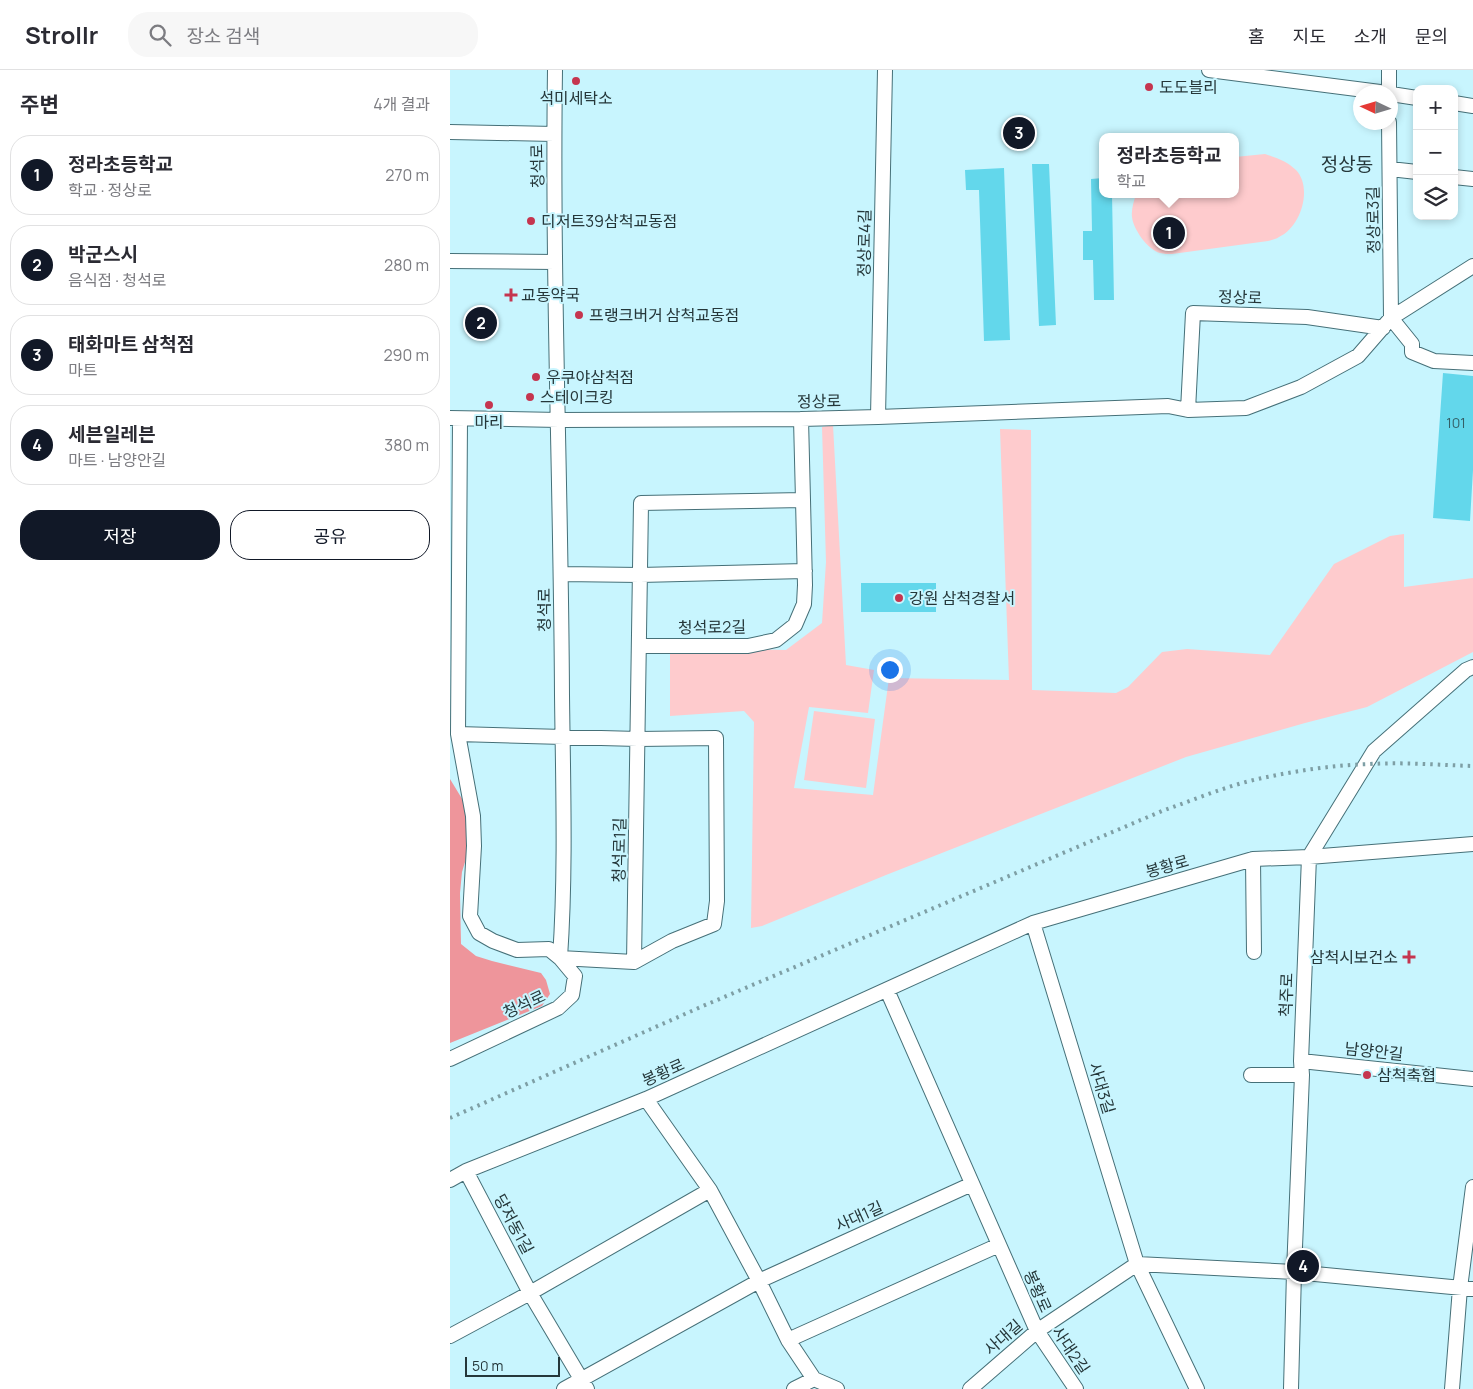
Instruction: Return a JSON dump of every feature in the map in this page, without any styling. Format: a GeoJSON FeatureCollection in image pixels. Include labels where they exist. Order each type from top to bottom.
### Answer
{"type":"FeatureCollection","features":[{"type":"Feature","properties":{"kind":"street","name":"청석로"},"geometry":{"type":"LineString","coordinates":[[450,1059],[558,1008],[572,994],[575,976],[560,958],[564,908],[562,574],[555,262],[555,70]]}},
{"type":"Feature","properties":{"kind":"street","name":"정상로4길"},"geometry":{"type":"LineString","coordinates":[[878,417],[885,70]]}},
{"type":"Feature","properties":{"kind":"street"},"geometry":{"type":"LineString","coordinates":[[1209,70],[1317,77],[1353,86]]}},
{"type":"Feature","properties":{"kind":"street"},"geometry":{"type":"LineString","coordinates":[[1389,70],[1390,85]]}},
{"type":"Feature","properties":{"kind":"street"},"geometry":{"type":"LineString","coordinates":[[1398,94],[1413,97]]}},
{"type":"Feature","properties":{"kind":"street"},"geometry":{"type":"LineString","coordinates":[[1458,104],[1473,106]]}},
{"type":"Feature","properties":{"kind":"street","name":"정상로3길"},"geometry":{"type":"LineString","coordinates":[[1387,323],[1389,130]]}},
{"type":"Feature","properties":{"kind":"street"},"geometry":{"type":"LineString","coordinates":[[450,132],[554,134]]}},
{"type":"Feature","properties":{"kind":"street"},"geometry":{"type":"LineString","coordinates":[[1390,169],[1413,172]]}},
{"type":"Feature","properties":{"kind":"street"},"geometry":{"type":"LineString","coordinates":[[1458,177],[1473,179]]}},
{"type":"Feature","properties":{"kind":"street"},"geometry":{"type":"LineString","coordinates":[[450,261],[555,262]]}},
{"type":"Feature","properties":{"kind":"street","name":"정상로"},"geometry":{"type":"LineString","coordinates":[[455,419],[801,419],[1168,406],[1188,410],[1246,408],[1301,387],[1358,356],[1387,323],[1473,266]]}},
{"type":"Feature","properties":{"kind":"street","name":"정상로"},"geometry":{"type":"LineString","coordinates":[[1188,410],[1193,312],[1387,323]]}},
{"type":"Feature","properties":{"kind":"street"},"geometry":{"type":"LineString","coordinates":[[1387,323],[1412,344],[1412,352],[1434,362],[1473,363]]}},
{"type":"Feature","properties":{"kind":"street"},"geometry":{"type":"LineString","coordinates":[[455,419],[458,734],[473,816],[474,846],[470,916],[479,933],[492,941],[517,950],[548,949],[560,958],[634,962],[672,941],[714,924],[718,901],[716,738],[458,734]]}},
{"type":"Feature","properties":{"kind":"street","name":"청석로2길"},"geometry":{"type":"LineString","coordinates":[[639,646],[748,646],[776,640],[795,625],[804,604],[805,571],[801,419]]}},
{"type":"Feature","properties":{"kind":"street"},"geometry":{"type":"LineString","coordinates":[[639,646],[641,503],[803,500]]}},
{"type":"Feature","properties":{"kind":"street"},"geometry":{"type":"LineString","coordinates":[[562,574],[805,571]]}},
{"type":"Feature","properties":{"kind":"street","name":"청석로1길"},"geometry":{"type":"LineString","coordinates":[[634,962],[639,646]]}},
{"type":"Feature","properties":{"kind":"street","name":"척주로"},"geometry":{"type":"LineString","coordinates":[[1291,1389],[1309,857],[1374,751],[1466,670],[1473,667]]}},
{"type":"Feature","properties":{"kind":"street","name":"봉황로"},"geometry":{"type":"LineString","coordinates":[[450,1180],[466,1171],[646,1099],[1032,923],[1253,859],[1309,857],[1473,844]]}},
{"type":"Feature","properties":{"kind":"street"},"geometry":{"type":"LineString","coordinates":[[1253,859],[1254,952]]}},
{"type":"Feature","properties":{"kind":"street","name":"사대3길"},"geometry":{"type":"LineString","coordinates":[[1032,923],[1137,1264]]}},
{"type":"Feature","properties":{"kind":"street","name":"봉황로"},"geometry":{"type":"LineString","coordinates":[[887,990],[1037,1331]]}},
{"type":"Feature","properties":{"kind":"street","name":"남양안길"},"geometry":{"type":"LineString","coordinates":[[1251,1075],[1302,1068],[1473,1079]]}},
{"type":"Feature","properties":{"kind":"street"},"geometry":{"type":"LineString","coordinates":[[646,1099],[710,1190],[788,1340],[814,1379],[837,1389]]}},
{"type":"Feature","properties":{"kind":"street","name":"당저동1길"},"geometry":{"type":"LineString","coordinates":[[466,1171],[530,1293],[584,1384]]}},
{"type":"Feature","properties":{"kind":"street","name":"사대1길"},"geometry":{"type":"LineString","coordinates":[[584,1384],[759,1281],[972,1184]]}},
{"type":"Feature","properties":{"kind":"street"},"geometry":{"type":"LineString","coordinates":[[1452,1389],[1466,1289],[1473,1187]]}},
{"type":"Feature","properties":{"kind":"street"},"geometry":{"type":"LineString","coordinates":[[450,1336],[530,1293],[710,1190]]}},
{"type":"Feature","properties":{"kind":"street"},"geometry":{"type":"LineString","coordinates":[[788,1340],[999,1245]]}},
{"type":"Feature","properties":{"kind":"street"},"geometry":{"type":"LineString","coordinates":[[1197,1389],[1137,1264],[1294,1272],[1466,1289]]}},
{"type":"Feature","properties":{"kind":"street","name":"사대길"},"geometry":{"type":"LineString","coordinates":[[970,1389],[1037,1331],[1137,1264]]}},
{"type":"Feature","properties":{"kind":"street","name":"사대2길"},"geometry":{"type":"LineString","coordinates":[[1037,1331],[1076,1389]]}},
{"type":"Feature","properties":{"kind":"street"},"geometry":{"type":"LineString","coordinates":[[794,1389],[814,1379]]}},
{"type":"Feature","properties":{"kind":"street"},"geometry":{"type":"LineString","coordinates":[[564,1389],[584,1384]]}},
{"type":"Feature","properties":{"kind":"shaded area"},"geometry":{"type":"Polygon","coordinates":[[[1265,154],[1282,160],[1296,170],[1304,187],[1304,196],[1299,216],[1287,232],[1268,241],[1172,254],[1155,251],[1146,243],[1138,233],[1133,222],[1132,214],[1135,198],[1239,198],[1239,157],[1265,154]]]}},
{"type":"Feature","properties":{"kind":"shaded area"},"geometry":{"type":"Polygon","coordinates":[[[833,425],[846,665],[874,670],[868,713],[809,707],[794,788],[873,795],[889,678],[1009,680],[1000,429],[1031,430],[1032,690],[1116,693],[1128,687],[1162,652],[1187,649],[1270,655],[1334,564],[1390,536],[1404,534],[1404,587],[1473,578],[1473,652],[1367,707],[1186,757],[762,926],[751,928],[754,722],[744,711],[670,716],[670,648],[786,650],[822,623],[826,562],[822,427],[833,425]]]}},
{"type":"Feature","properties":{"kind":"shaded area"},"geometry":{"type":"Polygon","coordinates":[[[814,711],[875,719],[866,788],[804,780],[814,711]]]}},
{"type":"Feature","properties":{"kind":"shaded area"},"geometry":{"type":"Polygon","coordinates":[[[450,779],[469,813],[468,852],[462,872],[460,893],[461,944],[476,956],[541,973],[546,980],[550,994],[542,1006],[450,1043],[450,779]]]}},
{"type":"Feature","properties":{"kind":"building"},"geometry":{"type":"Polygon","coordinates":[[[1032,164],[1049,164],[1056,325],[1039,326],[1032,164]]]}},
{"type":"Feature","properties":{"kind":"building"},"geometry":{"type":"Polygon","coordinates":[[[1004,168],[1010,340],[984,341],[979,190],[966,190],[965,170],[1004,168]]]}},
{"type":"Feature","properties":{"kind":"building"},"geometry":{"type":"Polygon","coordinates":[[[1099,178],[1099,198],[1112,198],[1114,300],[1094,300],[1093,260],[1083,260],[1083,231],[1092,231],[1091,179],[1099,178]]]}},
{"type":"Feature","properties":{"kind":"building"},"geometry":{"type":"Polygon","coordinates":[[[1443,373],[1473,376],[1473,470],[1470,521],[1433,518],[1443,373]]]}},
{"type":"Feature","properties":{"kind":"building","name":"강원 삼척경찰서"},"geometry":{"type":"Polygon","coordinates":[[[861,583],[936,583],[936,612],[861,612],[861,583]]]}},
{"type":"Feature","properties":{"kind":"railway"},"geometry":{"type":"LineString","coordinates":[[450,1118],[703,1006],[1162,811],[1214,792],[1267,777],[1331,767],[1396,763],[1473,766]]}},
{"type":"Feature","properties":{"kind":"place","name":"석미세탁소"},"geometry":{"type":"Point","coordinates":[576,81]}},
{"type":"Feature","properties":{"kind":"place","name":"도도블리"},"geometry":{"type":"Point","coordinates":[1149,87]}},
{"type":"Feature","properties":{"kind":"place","name":"태화마트 삼척점"},"geometry":{"type":"Point","coordinates":[1019,133]}},
{"type":"Feature","properties":{"kind":"place","name":"디저트39삼척교동점"},"geometry":{"type":"Point","coordinates":[531,221]}},
{"type":"Feature","properties":{"kind":"place","name":"정라초등학교"},"geometry":{"type":"Point","coordinates":[1169,233]}},
{"type":"Feature","properties":{"kind":"place","name":"교동약국"},"geometry":{"type":"Point","coordinates":[511,295]}},
{"type":"Feature","properties":{"kind":"place","name":"프랭크버거 삼척교동점"},"geometry":{"type":"Point","coordinates":[579,315]}},
{"type":"Feature","properties":{"kind":"place","name":"박군스시"},"geometry":{"type":"Point","coordinates":[481,323]}},
{"type":"Feature","properties":{"kind":"place","name":"우쿠야삼척점"},"geometry":{"type":"Point","coordinates":[536,377]}},
{"type":"Feature","properties":{"kind":"place","name":"스테이크킹"},"geometry":{"type":"Point","coordinates":[530,397]}},
{"type":"Feature","properties":{"kind":"place","name":"마리"},"geometry":{"type":"Point","coordinates":[489,405]}},
{"type":"Feature","properties":{"kind":"place","name":"강원 삼척경찰서"},"geometry":{"type":"Point","coordinates":[899,598]}},
{"type":"Feature","properties":{"kind":"place","name":"삼척시보건소"},"geometry":{"type":"Point","coordinates":[1409,957]}},
{"type":"Feature","properties":{"kind":"place","name":"삼척축협"},"geometry":{"type":"Point","coordinates":[1367,1075]}},
{"type":"Feature","properties":{"kind":"place","name":"세븐일레븐"},"geometry":{"type":"Point","coordinates":[1303,1266]}},
{"type":"Feature","properties":{"kind":"district","name":"정상동"},"geometry":{"type":"Point","coordinates":[1347,164]}}]}
